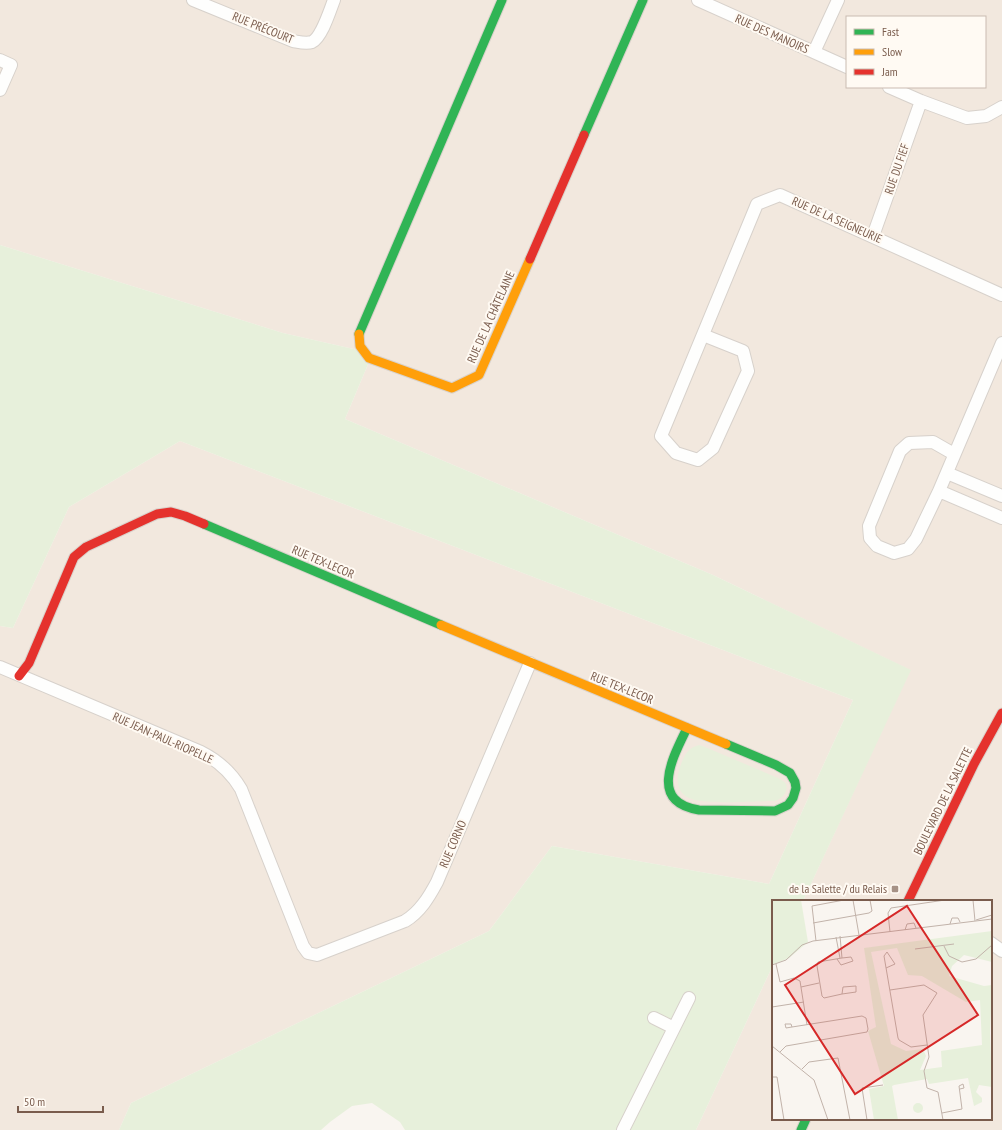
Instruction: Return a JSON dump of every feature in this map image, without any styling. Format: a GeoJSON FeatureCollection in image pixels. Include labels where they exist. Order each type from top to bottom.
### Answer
{"type":"FeatureCollection","features":[{"type":"Feature","properties":{"kind":"street","name":"RUE PRÉCOURT"},"geometry":{"type":"LineString","coordinates":[[193,0],[300,43],[312,42],[316,39],[322,30],[334,0]]}},
{"type":"Feature","properties":{"kind":"street","name":"RUE DE LA CHÂTELAINE"},"geometry":{"type":"LineString","coordinates":[[502,0],[358,336],[358,342],[362,350],[369,358],[452,388],[479,374],[643,0]]}},
{"type":"Feature","properties":{"kind":"street","name":"RUE DES MANOIRS"},"geometry":{"type":"LineString","coordinates":[[698,0],[846,68]]}},
{"type":"Feature","properties":{"kind":"street"},"geometry":{"type":"LineString","coordinates":[[814,52],[838,0]]}},
{"type":"Feature","properties":{"kind":"street"},"geometry":{"type":"LineString","coordinates":[[0,90],[6,62]]}},
{"type":"Feature","properties":{"kind":"street"},"geometry":{"type":"LineString","coordinates":[[891,88],[921,102],[967,118],[986,116],[1002,107]]}},
{"type":"Feature","properties":{"kind":"street","name":"RUE DU FIEF"},"geometry":{"type":"LineString","coordinates":[[873,236],[921,102]]}},
{"type":"Feature","properties":{"kind":"street","name":"RUE DE LA SEIGNEURIE"},"geometry":{"type":"LineString","coordinates":[[702,336],[744,351],[748,371],[713,448],[698,460],[676,453],[661,436],[702,336],[757,204],[780,195],[1002,295]]}},
{"type":"Feature","properties":{"kind":"street"},"geometry":{"type":"LineString","coordinates":[[954,454],[933,442],[909,443],[900,451],[869,526],[870,538],[877,546],[894,553],[908,549],[916,539],[939,491],[1002,343]]}},
{"type":"Feature","properties":{"kind":"street"},"geometry":{"type":"LineString","coordinates":[[946,473],[1002,496]]}},
{"type":"Feature","properties":{"kind":"street"},"geometry":{"type":"LineString","coordinates":[[939,491],[1002,518]]}},
{"type":"Feature","properties":{"kind":"street","name":"RUE TEX-LECOR"},"geometry":{"type":"LineString","coordinates":[[19,676],[29,663],[74,557],[86,547],[151,517],[164,512],[171,512],[185,516],[530,663],[687,728],[786,770],[793,778],[796,788],[793,798],[788,805],[782,809],[768,811],[699,810],[689,808],[680,803],[670,793],[667,778],[670,766],[687,728]]}},
{"type":"Feature","properties":{"kind":"street","name":"RUE CORNO"},"geometry":{"type":"LineString","coordinates":[[308,953],[321,955],[405,921],[423,905],[437,882],[530,663]]}},
{"type":"Feature","properties":{"kind":"street","name":"RUE JEAN-PAUL-RIOPELLE"},"geometry":{"type":"LineString","coordinates":[[0,667],[201,752],[219,762],[227,769],[242,789],[303,946],[308,953]]}},
{"type":"Feature","properties":{"kind":"street","name":"BOULEVARD DE LA SALETTE"},"geometry":{"type":"LineString","coordinates":[[908,900],[974,764],[1002,713]]}},
{"type":"Feature","properties":{"kind":"street"},"geometry":{"type":"LineString","coordinates":[[992,945],[1002,951]]}},
{"type":"Feature","properties":{"kind":"street"},"geometry":{"type":"LineString","coordinates":[[623,1130],[689,998]]}},
{"type":"Feature","properties":{"kind":"street"},"geometry":{"type":"LineString","coordinates":[[654,1018],[674,1028]]}},
{"type":"Feature","properties":{"kind":"street"},"geometry":{"type":"LineString","coordinates":[[801,1130],[806,1120]]}},
{"type":"Feature","properties":{"kind":"shaded area"},"geometry":{"type":"Polygon","coordinates":[[[0,0],[1002,0],[1002,1130],[696,1130],[772,967],[772,1120],[992,1120],[992,900],[803,900],[910,670],[713,575],[345,419],[369,362],[358,350],[283,333],[0,245],[0,0]]]}},
{"type":"Feature","properties":{"kind":"shaded area"},"geometry":{"type":"Polygon","coordinates":[[[180,441],[853,700],[769,884],[552,846],[489,931],[131,1103],[119,1130],[0,1130],[0,626],[13,628],[69,507],[180,441]]]}},
{"type":"Feature","properties":{"kind":"green space"},"geometry":{"type":"Polygon","coordinates":[[[0,245],[283,333],[358,350],[369,362],[345,419],[713,575],[911,670],[803,900],[772,900],[772,967],[696,1130],[405,1130],[400,1122],[372,1103],[352,1106],[321,1130],[119,1130],[131,1103],[489,931],[552,846],[769,884],[853,700],[180,441],[69,507],[13,628],[0,626],[0,245]]]}},
{"type":"Feature","properties":{"kind":"green space"},"geometry":{"type":"Polygon","coordinates":[[[699,745],[778,778],[786,784],[787,787],[785,793],[782,797],[774,801],[717,802],[689,798],[679,788],[679,771],[686,753],[695,746],[699,745]]]}},
{"type":"Feature","properties":{"kind":"traffic: fast"},"geometry":{"type":"LineString","coordinates":[[359,334],[502,0]]}},
{"type":"Feature","properties":{"kind":"traffic: fast"},"geometry":{"type":"LineString","coordinates":[[584,135],[643,0]]}},
{"type":"Feature","properties":{"kind":"traffic: fast"},"geometry":{"type":"LineString","coordinates":[[204,524],[441,625]]}},
{"type":"Feature","properties":{"kind":"traffic: fast"},"geometry":{"type":"LineString","coordinates":[[687,728],[671,765],[669,777],[669,788],[674,798],[683,805],[699,810],[775,811],[788,805],[793,798],[796,788],[795,782],[790,773],[776,765],[726,744]]}},
{"type":"Feature","properties":{"kind":"traffic: fast"},"geometry":{"type":"LineString","coordinates":[[801,1130],[806,1120]]}},
{"type":"Feature","properties":{"kind":"traffic: slow"},"geometry":{"type":"LineString","coordinates":[[359,334],[360,346],[369,358],[452,388],[479,375],[530,259]]}},
{"type":"Feature","properties":{"kind":"traffic: slow"},"geometry":{"type":"LineString","coordinates":[[441,625],[726,744]]}},
{"type":"Feature","properties":{"kind":"traffic: jam"},"geometry":{"type":"LineString","coordinates":[[530,259],[584,135]]}},
{"type":"Feature","properties":{"kind":"traffic: jam"},"geometry":{"type":"LineString","coordinates":[[19,676],[29,663],[74,557],[86,547],[157,514],[171,512],[204,524]]}},
{"type":"Feature","properties":{"kind":"traffic: jam"},"geometry":{"type":"LineString","coordinates":[[908,900],[974,764],[1002,713]]}},
{"type":"Feature","properties":{"kind":"place","name":"de la Salette / du Relais"},"geometry":{"type":"Point","coordinates":[895,889]}}]}
